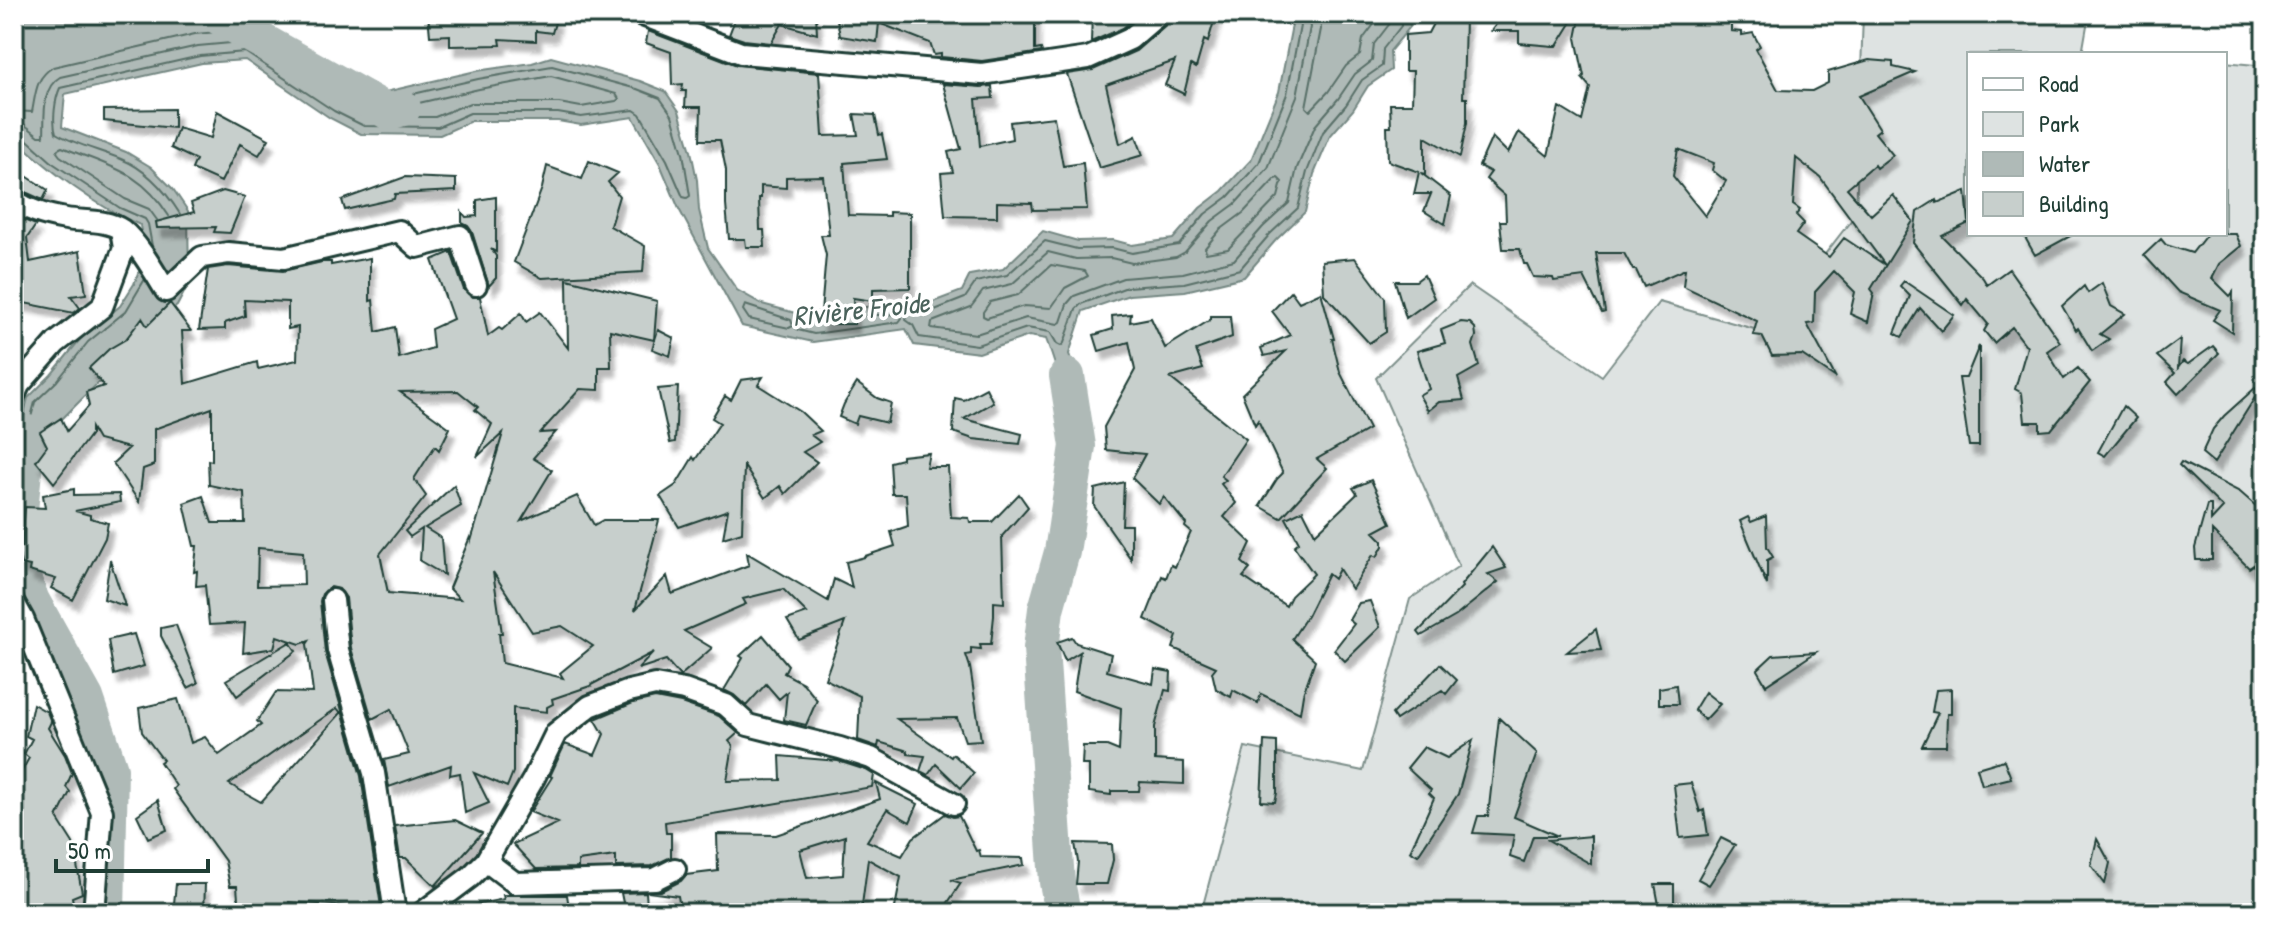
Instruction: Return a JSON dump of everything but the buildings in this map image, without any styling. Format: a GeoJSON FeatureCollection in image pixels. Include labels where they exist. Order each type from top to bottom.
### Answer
{"type":"FeatureCollection","features":[{"type":"Feature","properties":{"kind":"street"},"geometry":{"type":"LineString","coordinates":[[640,14],[741,53],[982,74],[1088,58],[1130,39],[1159,14]]}},
{"type":"Feature","properties":{"kind":"street"},"geometry":{"type":"LineString","coordinates":[[14,200],[27,210],[103,223],[121,230],[145,257],[166,291],[202,257],[228,253],[284,258],[399,231],[417,247],[460,236],[476,285]]}},
{"type":"Feature","properties":{"kind":"street"},"geometry":{"type":"LineString","coordinates":[[14,396],[19,385],[56,343],[102,307],[124,248],[121,230]]}},
{"type":"Feature","properties":{"kind":"street"},"geometry":{"type":"LineString","coordinates":[[333,600],[338,650],[374,773],[395,913]]}},
{"type":"Feature","properties":{"kind":"street"},"geometry":{"type":"LineString","coordinates":[[14,603],[102,812],[94,913]]}},
{"type":"Feature","properties":{"kind":"street"},"geometry":{"type":"LineString","coordinates":[[422,913],[486,861],[556,733],[590,706],[655,685],[684,690],[726,705],[748,725],[871,758],[954,804]]}},
{"type":"Feature","properties":{"kind":"street"},"geometry":{"type":"LineString","coordinates":[[486,861],[515,883],[655,879],[675,869]]}},
{"type":"Feature","properties":{"kind":"green space"},"geometry":{"type":"Polygon","coordinates":[[[1863,14],[2089,14],[2082,52],[1967,52],[1967,236],[2227,236],[2227,62],[2265,66],[2265,913],[1384,913],[1375,906],[1344,913],[1201,913],[1245,747],[1363,771],[1410,599],[1459,566],[1376,378],[1470,285],[1602,376],[1659,302],[1765,332],[1856,214],[1863,14]]]}},
{"type":"Feature","properties":{"kind":"water"},"geometry":{"type":"Polygon","coordinates":[[[14,14],[246,14],[347,96],[381,93],[551,57],[640,81],[665,91],[679,111],[691,151],[708,248],[737,290],[762,304],[799,314],[874,306],[925,305],[962,291],[970,275],[1003,269],[1043,231],[1078,241],[1113,240],[1132,245],[1173,239],[1200,208],[1222,191],[1251,160],[1279,92],[1292,25],[1288,14],[1409,14],[1410,27],[1390,51],[1391,70],[1368,86],[1353,110],[1330,136],[1314,174],[1305,212],[1244,277],[1185,291],[1129,295],[1083,311],[1069,354],[1079,381],[1075,423],[1046,339],[1029,336],[979,353],[914,345],[906,329],[813,342],[742,326],[633,117],[581,125],[558,121],[471,121],[440,135],[361,134],[330,118],[245,60],[202,63],[65,94],[62,127],[126,152],[151,167],[173,189],[188,211],[189,283],[177,306],[156,320],[62,419],[37,454],[27,481],[14,480],[14,452],[28,398],[82,337],[120,306],[134,284],[145,257],[140,225],[74,187],[14,138],[14,14]]]}},
{"type":"Feature","properties":{"kind":"waterway","name":"Rivière Froide"},"geometry":{"type":"LineString","coordinates":[[214,14],[389,112],[403,108]]}},
{"type":"Feature","properties":{"kind":"waterway"},"geometry":{"type":"LineString","coordinates":[[1063,913],[1057,882],[1041,648],[1046,609],[1062,552],[1078,446],[1067,376]]}},
{"type":"Feature","properties":{"kind":"waterway"},"geometry":{"type":"LineString","coordinates":[[28,433],[15,558],[32,601],[86,698],[110,769],[107,913]]}}]}
